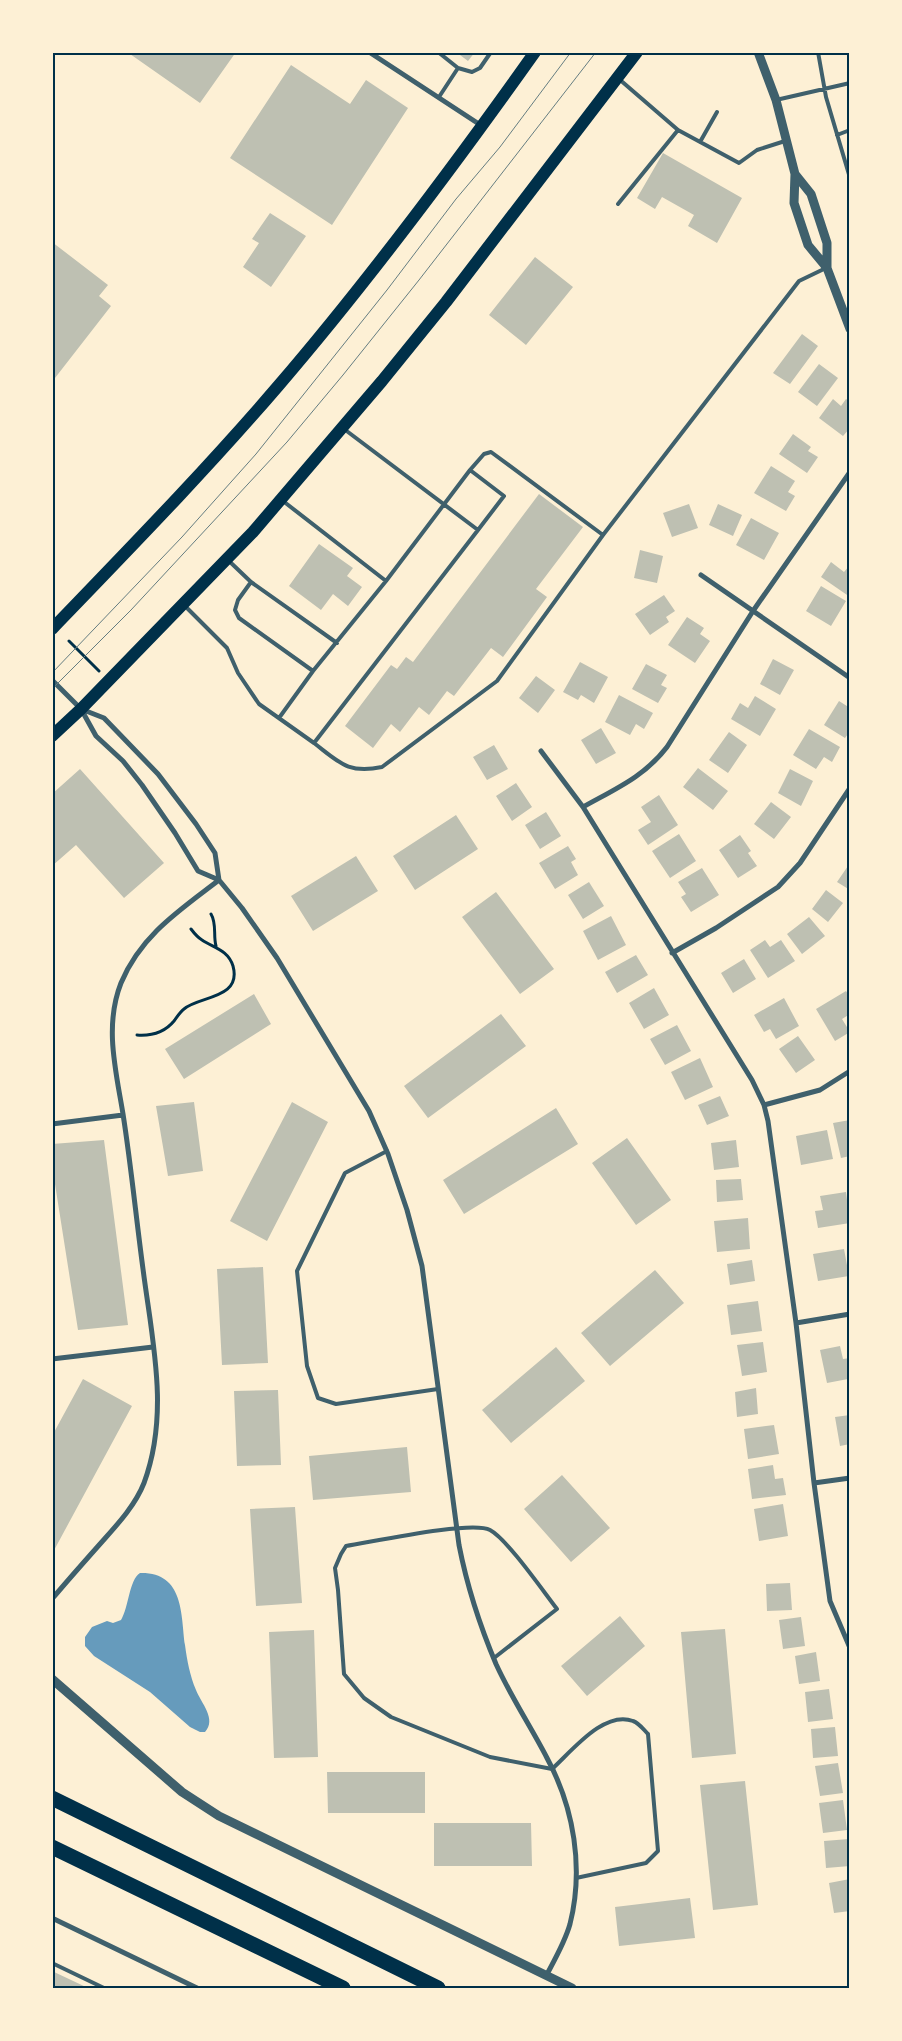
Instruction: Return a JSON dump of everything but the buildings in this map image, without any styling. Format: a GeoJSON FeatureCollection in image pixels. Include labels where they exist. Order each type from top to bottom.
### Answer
{"type":"FeatureCollection","features":[{"type":"Feature","properties":{"kind":"highway"},"geometry":{"type":"LineString","coordinates":[[52,1798],[438,1988]]}},
{"type":"Feature","properties":{"kind":"highway"},"geometry":{"type":"LineString","coordinates":[[52,1847],[343,1988]]}},
{"type":"Feature","properties":{"kind":"main road"},"geometry":{"type":"LineString","coordinates":[[52,629],[164,513],[279,386],[353,296],[483,126],[535,52]]}},
{"type":"Feature","properties":{"kind":"main road"},"geometry":{"type":"LineString","coordinates":[[52,736],[81,709],[226,559],[342,428],[446,302],[637,52]]}},
{"type":"Feature","properties":{"kind":"main road"},"geometry":{"type":"LineString","coordinates":[[627,66],[645,52]]}},
{"type":"Feature","properties":{"kind":"street"},"geometry":{"type":"LineString","coordinates":[[369,52],[483,126]]}},
{"type":"Feature","properties":{"kind":"street"},"geometry":{"type":"LineString","coordinates":[[758,52],[776,100],[788,140],[795,174],[794,203],[808,245],[826,268],[850,329]]}},
{"type":"Feature","properties":{"kind":"street"},"geometry":{"type":"LineString","coordinates":[[795,174],[811,194],[827,243],[826,268]]}},
{"type":"Feature","properties":{"kind":"street"},"geometry":{"type":"LineString","coordinates":[[583,807],[648,769],[668,747],[753,611],[850,472]]}},
{"type":"Feature","properties":{"kind":"street"},"geometry":{"type":"LineString","coordinates":[[701,574],[850,678]]}},
{"type":"Feature","properties":{"kind":"street"},"geometry":{"type":"LineString","coordinates":[[52,680],[81,709],[96,736],[123,761],[142,785],[198,870],[219,880],[242,908],[277,958],[358,1091],[387,1151],[407,1210],[422,1266],[457,1528],[465,1574],[478,1620],[494,1658],[552,1768],[562,1790],[572,1822],[576,1855],[575,1896],[569,1925],[560,1950],[546,1976]]}},
{"type":"Feature","properties":{"kind":"street"},"geometry":{"type":"LineString","coordinates":[[81,709],[104,718],[158,774],[196,824],[215,853],[219,880]]}},
{"type":"Feature","properties":{"kind":"street"},"geometry":{"type":"LineString","coordinates":[[541,751],[583,807],[752,1080],[764,1105],[768,1121],[796,1322],[814,1483],[830,1601],[850,1648]]}},
{"type":"Feature","properties":{"kind":"street"},"geometry":{"type":"LineString","coordinates":[[672,953],[716,928],[778,887],[800,863],[850,788]]}},
{"type":"Feature","properties":{"kind":"street"},"geometry":{"type":"LineString","coordinates":[[52,1599],[126,1515],[143,1484],[154,1450],[158,1420],[156,1371],[123,1115],[112,1049],[113,1017],[121,984],[135,957],[156,929],[219,880]]}},
{"type":"Feature","properties":{"kind":"street"},"geometry":{"type":"LineString","coordinates":[[764,1105],[820,1090],[850,1071]]}},
{"type":"Feature","properties":{"kind":"street"},"geometry":{"type":"LineString","coordinates":[[52,1124],[123,1115]]}},
{"type":"Feature","properties":{"kind":"street"},"geometry":{"type":"LineString","coordinates":[[796,1322],[850,1314]]}},
{"type":"Feature","properties":{"kind":"street"},"geometry":{"type":"LineString","coordinates":[[52,1359],[153,1348]]}},
{"type":"Feature","properties":{"kind":"street"},"geometry":{"type":"LineString","coordinates":[[814,1483],[850,1478]]}},
{"type":"Feature","properties":{"kind":"street"},"geometry":{"type":"LineString","coordinates":[[52,1679],[182,1792],[219,1816],[572,1988]]}},
{"type":"Feature","properties":{"kind":"street"},"geometry":{"type":"LineString","coordinates":[[52,1918],[194,1988]]}},
{"type":"Feature","properties":{"kind":"lane"},"geometry":{"type":"LineString","coordinates":[[438,52],[458,68],[472,72],[480,68],[491,52]]}},
{"type":"Feature","properties":{"kind":"lane"},"geometry":{"type":"LineString","coordinates":[[818,52],[824,89],[850,178]]}},
{"type":"Feature","properties":{"kind":"lane"},"geometry":{"type":"LineString","coordinates":[[438,97],[458,68]]}},
{"type":"Feature","properties":{"kind":"lane"},"geometry":{"type":"LineString","coordinates":[[618,78],[678,130],[739,163],[757,150],[788,140]]}},
{"type":"Feature","properties":{"kind":"lane"},"geometry":{"type":"LineString","coordinates":[[776,100],[850,83]]}},
{"type":"Feature","properties":{"kind":"lane"},"geometry":{"type":"LineString","coordinates":[[700,142],[717,112]]}},
{"type":"Feature","properties":{"kind":"lane"},"geometry":{"type":"LineString","coordinates":[[618,204],[678,130]]}},
{"type":"Feature","properties":{"kind":"lane"},"geometry":{"type":"LineString","coordinates":[[837,135],[850,130]]}},
{"type":"Feature","properties":{"kind":"lane"},"geometry":{"type":"LineString","coordinates":[[183,603],[226,648],[238,673],[259,704],[344,766],[364,771],[382,767],[497,681],[603,535],[799,281],[826,268]]}},
{"type":"Feature","properties":{"kind":"lane"},"geometry":{"type":"LineString","coordinates":[[342,428],[478,530]]}},
{"type":"Feature","properties":{"kind":"lane"},"geometry":{"type":"LineString","coordinates":[[279,718],[313,671],[386,581],[484,454],[491,452],[603,535]]}},
{"type":"Feature","properties":{"kind":"lane"},"geometry":{"type":"LineString","coordinates":[[314,743],[504,496],[470,470]]}},
{"type":"Feature","properties":{"kind":"lane"},"geometry":{"type":"LineString","coordinates":[[281,499],[386,581]]}},
{"type":"Feature","properties":{"kind":"lane"},"geometry":{"type":"LineString","coordinates":[[226,559],[251,582],[337,643]]}},
{"type":"Feature","properties":{"kind":"lane"},"geometry":{"type":"LineString","coordinates":[[251,582],[238,600],[235,610],[240,618],[313,671]]}},
{"type":"Feature","properties":{"kind":"lane"},"geometry":{"type":"LineString","coordinates":[[387,1151],[345,1173],[297,1271],[307,1366],[318,1398],[336,1404],[438,1389]]}},
{"type":"Feature","properties":{"kind":"lane"},"geometry":{"type":"LineString","coordinates":[[494,1658],[558,1609],[506,1545],[490,1530],[476,1526],[457,1528],[346,1546],[335,1568],[344,1674],[364,1698],[391,1717],[490,1757],[552,1768],[599,1726],[616,1718],[635,1721],[648,1734],[658,1851],[646,1863],[576,1878]]}},
{"type":"Feature","properties":{"kind":"lane"},"geometry":{"type":"LineString","coordinates":[[52,1964],[104,1988]]}},
{"type":"Feature","properties":{"kind":"path"},"geometry":{"type":"LineString","coordinates":[[69,641],[101,673]]}},
{"type":"Feature","properties":{"kind":"path"},"geometry":{"type":"LineString","coordinates":[[211,914],[215,922],[214,939],[216,947]]}},
{"type":"Feature","properties":{"kind":"path"},"geometry":{"type":"LineString","coordinates":[[137,1035],[146,1036],[158,1033],[174,1021],[184,1008],[197,1001],[217,996],[226,990],[234,973],[232,964],[227,956],[216,947],[202,941],[191,929]]}},
{"type":"Feature","properties":{"kind":"water"},"geometry":{"type":"Polygon","coordinates":[[[140,1573],[165,1579],[173,1587],[178,1597],[190,1674],[209,1716],[208,1727],[205,1732],[200,1732],[190,1727],[150,1692],[94,1656],[85,1646],[85,1637],[92,1627],[107,1621],[113,1623],[121,1620],[131,1588],[136,1576],[140,1573]]]}},
{"type":"Feature","properties":{"kind":"tram line"},"geometry":{"type":"LineString","coordinates":[[52,673],[182,537],[256,454],[387,290],[456,199],[500,147],[571,52]]}},
{"type":"Feature","properties":{"kind":"tram line"},"geometry":{"type":"LineString","coordinates":[[52,689],[131,610],[287,442],[419,280],[596,52]]}}]}
